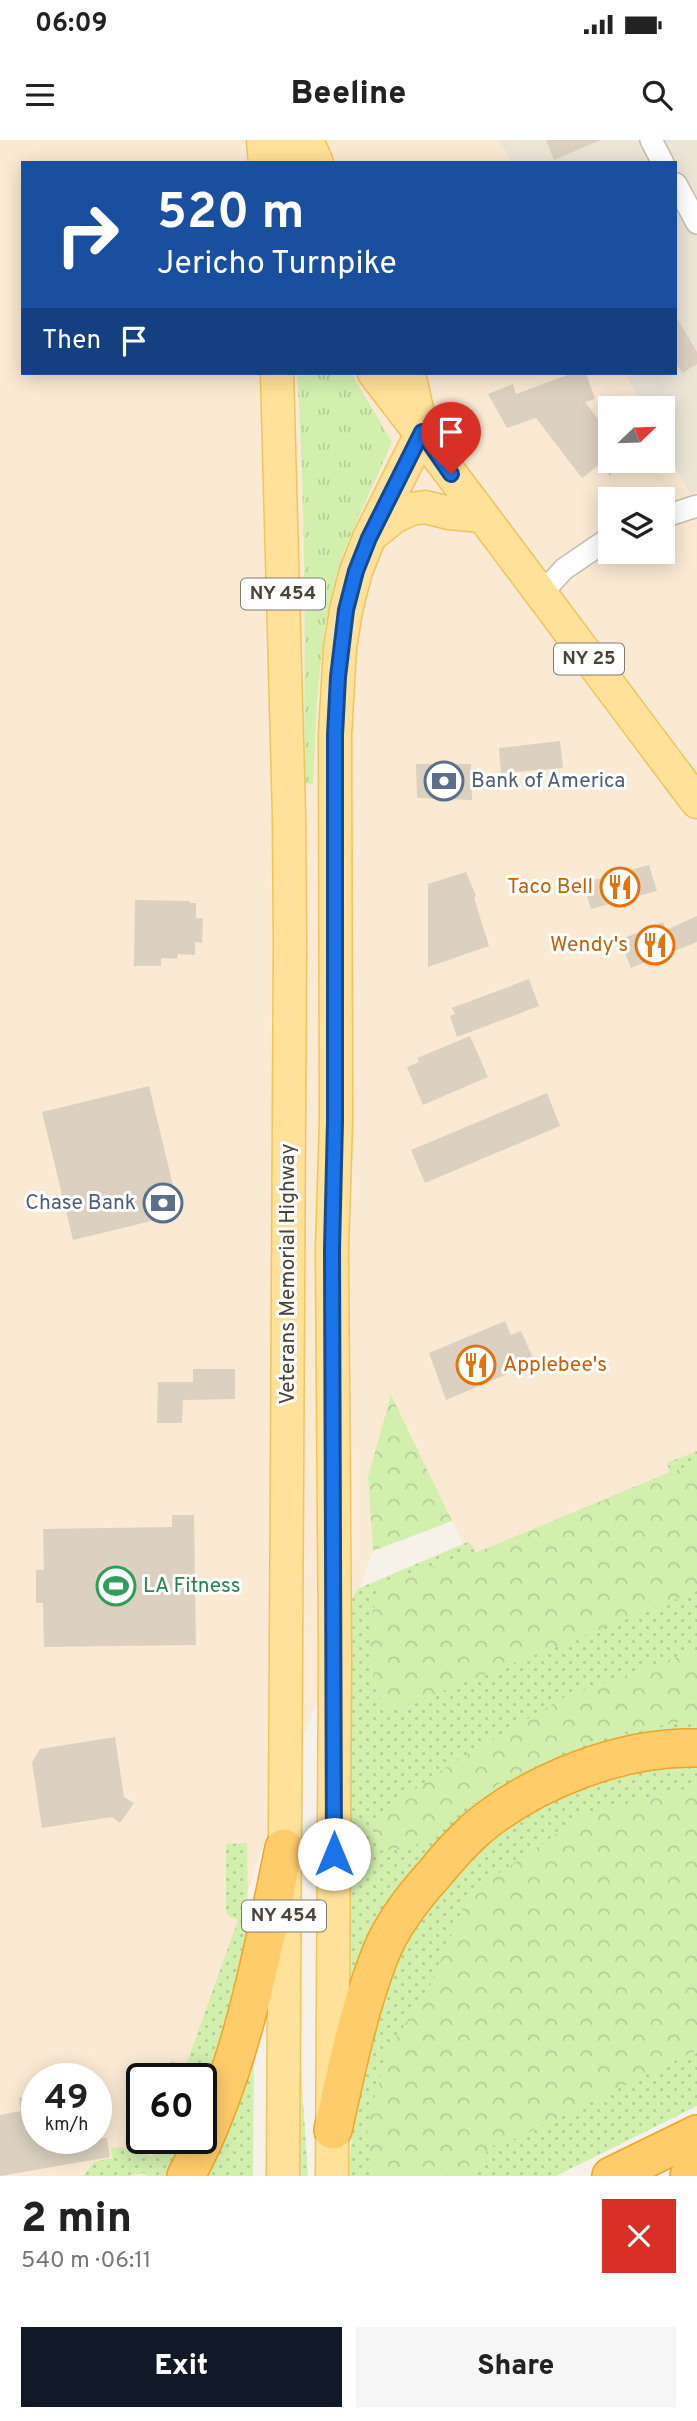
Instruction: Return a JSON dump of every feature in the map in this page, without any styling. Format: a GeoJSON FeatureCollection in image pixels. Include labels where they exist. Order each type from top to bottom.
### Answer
{"type":"FeatureCollection","features":[{"type":"Feature","properties":{"kind":"highway"},"geometry":{"type":"LineString","coordinates":[[333,2130],[353,2044],[380,1954],[412,1898],[448,1858],[476,1829],[544,1784],[581,1769],[632,1755],[682,1747],[697,1748]]}},
{"type":"Feature","properties":{"kind":"highway"},"geometry":{"type":"LineString","coordinates":[[186,2176],[218,2103],[244,2024],[266,1937],[284,1848]]}},
{"type":"Feature","properties":{"kind":"highway"},"geometry":{"type":"LineString","coordinates":[[611,2176],[691,2151]]}},
{"type":"Feature","properties":{"kind":"main road"},"geometry":{"type":"LineString","coordinates":[[263,140],[265,161]]}},
{"type":"Feature","properties":{"kind":"main road"},"geometry":{"type":"LineString","coordinates":[[285,140],[290,161]]}},
{"type":"Feature","properties":{"kind":"main road"},"geometry":{"type":"LineString","coordinates":[[307,140],[316,161]]}},
{"type":"Feature","properties":{"kind":"main road"},"geometry":{"type":"LineString","coordinates":[[329,140],[334,161]]}},
{"type":"Feature","properties":{"kind":"main road","name":"Veterans Memorial Highway"},"geometry":{"type":"LineString","coordinates":[[277,375],[289,882],[283,2176]]}},
{"type":"Feature","properties":{"kind":"main road","name":"NY 25"},"geometry":{"type":"LineString","coordinates":[[376,375],[422,432],[481,516],[697,802]]}},
{"type":"Feature","properties":{"kind":"main road","name":"NY 25"},"geometry":{"type":"LineString","coordinates":[[409,375],[422,432]]}},
{"type":"Feature","properties":{"kind":"main road","name":"Veterans Memorial Highway"},"geometry":{"type":"LineString","coordinates":[[332,2176],[335,735],[340,648],[356,571],[369,538],[422,432]]}},
{"type":"Feature","properties":{"kind":"main road"},"geometry":{"type":"LineString","coordinates":[[369,538],[394,517],[411,509],[425,507],[449,513],[481,516]]}},
{"type":"Feature","properties":{"kind":"street"},"geometry":{"type":"LineString","coordinates":[[677,186],[697,223]]}},
{"type":"Feature","properties":{"kind":"street"},"geometry":{"type":"LineString","coordinates":[[675,513],[697,506]]}},
{"type":"Feature","properties":{"kind":"street"},"geometry":{"type":"LineString","coordinates":[[541,594],[564,569],[598,546]]}},
{"type":"Feature","properties":{"kind":"shaded area"},"geometry":{"type":"Polygon","coordinates":[[[0,140],[499,140],[511,161],[21,161],[21,375],[626,375],[637,396],[598,396],[598,473],[675,473],[676,468],[690,494],[697,492],[697,1479],[477,1572],[391,1396],[368,1477],[373,1551],[257,1862],[196,2063],[126,2063],[126,2154],[169,2154],[162,2176],[0,2176],[0,140]]]}},
{"type":"Feature","properties":{"kind":"shaded area"},"geometry":{"type":"Polygon","coordinates":[[[499,140],[697,140],[697,492],[690,494],[676,468],[676,396],[637,396],[626,375],[677,375],[677,161],[511,161],[499,140]]]}},
{"type":"Feature","properties":{"kind":"green space"},"geometry":{"type":"Polygon","coordinates":[[[297,375],[352,375],[392,442],[343,553],[325,625],[317,698],[313,785],[304,783],[305,629],[297,375]]]}},
{"type":"Feature","properties":{"kind":"green space"},"geometry":{"type":"Polygon","coordinates":[[[391,1395],[452,1521],[373,1551],[368,1477],[391,1395]]]}},
{"type":"Feature","properties":{"kind":"green space"},"geometry":{"type":"Polygon","coordinates":[[[697,1451],[697,1739],[513,1790],[348,2013],[352,1600],[357,1589],[468,1542],[476,1553],[670,1472],[667,1463],[697,1451]]]}},
{"type":"Feature","properties":{"kind":"green space"},"geometry":{"type":"Polygon","coordinates":[[[697,1462],[697,1591],[390,1712],[375,1689],[369,1625],[380,1584],[475,1553],[697,1462]]]}},
{"type":"Feature","properties":{"kind":"green space"},"geometry":{"type":"Polygon","coordinates":[[[697,1650],[697,1721],[593,1738],[499,1784],[410,1849],[386,1850],[373,1827],[388,1809],[448,1766],[563,1698],[697,1650]]]}},
{"type":"Feature","properties":{"kind":"green space"},"geometry":{"type":"Polygon","coordinates":[[[697,1759],[697,2106],[556,2176],[349,2176],[356,2069],[411,1915],[468,1848],[602,1773],[697,1759]]]}},
{"type":"Feature","properties":{"kind":"green space"},"geometry":{"type":"Polygon","coordinates":[[[697,1786],[697,2050],[517,2138],[489,2147],[476,2176],[371,2176],[367,2125],[387,2053],[430,1985],[469,1894],[587,1813],[697,1786]]]}},
{"type":"Feature","properties":{"kind":"green space"},"geometry":{"type":"Polygon","coordinates":[[[247,1843],[248,1951],[217,2066],[217,2063],[187,2063],[238,1920],[226,1912],[226,1844],[247,1843]]]}},
{"type":"Feature","properties":{"kind":"green space"},"geometry":{"type":"Polygon","coordinates":[[[254,2040],[253,2176],[197,2176],[206,2154],[217,2154],[217,2128],[254,2040]]]}},
{"type":"Feature","properties":{"kind":"green space"},"geometry":{"type":"Polygon","coordinates":[[[295,2069],[301,2069],[308,2176],[297,2176],[295,2069]]]}},
{"type":"Feature","properties":{"kind":"green space"},"geometry":{"type":"Polygon","coordinates":[[[112,2148],[126,2149],[126,2154],[153,2157],[154,2154],[188,2154],[177,2176],[147,2176],[144,2173],[128,2176],[83,2176],[94,2162],[112,2158],[112,2148]]]}},
{"type":"Feature","properties":{"kind":"building"},"geometry":{"type":"Polygon","coordinates":[[[546,140],[601,140],[554,160],[546,140]]]}},
{"type":"Feature","properties":{"kind":"building"},"geometry":{"type":"Polygon","coordinates":[[[677,319],[697,352],[697,364],[682,373],[677,364],[677,319]]]}},
{"type":"Feature","properties":{"kind":"building"},"geometry":{"type":"Polygon","coordinates":[[[568,375],[587,375],[595,399],[585,402],[598,419],[598,466],[582,478],[536,418],[507,428],[488,394],[513,384],[516,394],[568,375]]]}},
{"type":"Feature","properties":{"kind":"building"},"geometry":{"type":"Polygon","coordinates":[[[560,741],[563,768],[501,773],[499,748],[560,741]]]}},
{"type":"Feature","properties":{"kind":"building","name":"Bank of America"},"geometry":{"type":"Polygon","coordinates":[[[416,764],[471,764],[472,800],[417,798],[416,764]]]}},
{"type":"Feature","properties":{"kind":"building","name":"Taco Bell"},"geometry":{"type":"Polygon","coordinates":[[[649,865],[657,891],[591,909],[583,883],[649,865]]]}},
{"type":"Feature","properties":{"kind":"building"},"geometry":{"type":"Polygon","coordinates":[[[466,872],[476,896],[474,898],[489,946],[428,967],[428,884],[466,872]]]}},
{"type":"Feature","properties":{"kind":"building"},"geometry":{"type":"Polygon","coordinates":[[[135,900],[196,903],[196,918],[203,918],[202,943],[195,942],[195,955],[178,954],[177,959],[161,958],[161,966],[134,966],[135,900]]]}},
{"type":"Feature","properties":{"kind":"building","name":"Wendy's"},"geometry":{"type":"Polygon","coordinates":[[[697,916],[697,942],[631,968],[620,940],[663,922],[666,930],[697,916]]]}},
{"type":"Feature","properties":{"kind":"building"},"geometry":{"type":"Polygon","coordinates":[[[529,979],[539,1006],[457,1037],[450,1016],[455,1014],[452,1008],[529,979]]]}},
{"type":"Feature","properties":{"kind":"building"},"geometry":{"type":"Polygon","coordinates":[[[470,1036],[488,1077],[423,1105],[407,1067],[419,1062],[417,1058],[470,1036]]]}},
{"type":"Feature","properties":{"kind":"building"},"geometry":{"type":"Polygon","coordinates":[[[149,1086],[180,1214],[73,1240],[42,1112],[149,1086]]]}},
{"type":"Feature","properties":{"kind":"building"},"geometry":{"type":"Polygon","coordinates":[[[547,1093],[560,1126],[425,1183],[411,1150],[547,1093]]]}},
{"type":"Feature","properties":{"kind":"building","name":"Applebee's"},"geometry":{"type":"Polygon","coordinates":[[[505,1321],[511,1335],[521,1331],[534,1360],[446,1400],[429,1353],[505,1321]]]}},
{"type":"Feature","properties":{"kind":"building"},"geometry":{"type":"Polygon","coordinates":[[[193,1369],[235,1369],[235,1399],[183,1400],[182,1423],[157,1423],[158,1382],[193,1382],[193,1369]]]}},
{"type":"Feature","properties":{"kind":"building","name":"LA Fitness"},"geometry":{"type":"Polygon","coordinates":[[[172,1515],[194,1515],[196,1645],[44,1647],[43,1603],[36,1603],[36,1570],[44,1570],[43,1529],[172,1527],[172,1515]]]}},
{"type":"Feature","properties":{"kind":"building"},"geometry":{"type":"Polygon","coordinates":[[[115,1737],[124,1797],[134,1803],[120,1823],[112,1817],[42,1828],[32,1762],[40,1749],[115,1737]]]}},
{"type":"Feature","properties":{"kind":"building"},"geometry":{"type":"Polygon","coordinates":[[[21,2111],[21,2154],[110,2154],[110,2157],[0,2176],[0,2115],[21,2111]]]}},
{"type":"Feature","properties":{"kind":"place","name":"Bank of America"},"geometry":{"type":"Point","coordinates":[444,781]}},
{"type":"Feature","properties":{"kind":"place","name":"Taco Bell"},"geometry":{"type":"Point","coordinates":[620,887]}},
{"type":"Feature","properties":{"kind":"place","name":"Wendy's"},"geometry":{"type":"Point","coordinates":[655,945]}},
{"type":"Feature","properties":{"kind":"place","name":"Chase Bank"},"geometry":{"type":"Point","coordinates":[163,1203]}},
{"type":"Feature","properties":{"kind":"place","name":"Applebee's"},"geometry":{"type":"Point","coordinates":[476,1365]}},
{"type":"Feature","properties":{"kind":"place","name":"LA Fitness"},"geometry":{"type":"Point","coordinates":[116,1586]}},
{"type":"Feature","properties":{"kind":"route"},"geometry":{"type":"LineString","coordinates":[[334,1854],[332,1249],[335,1121],[335,735],[340,648],[356,571],[369,538],[422,432],[451,474]]}}]}
